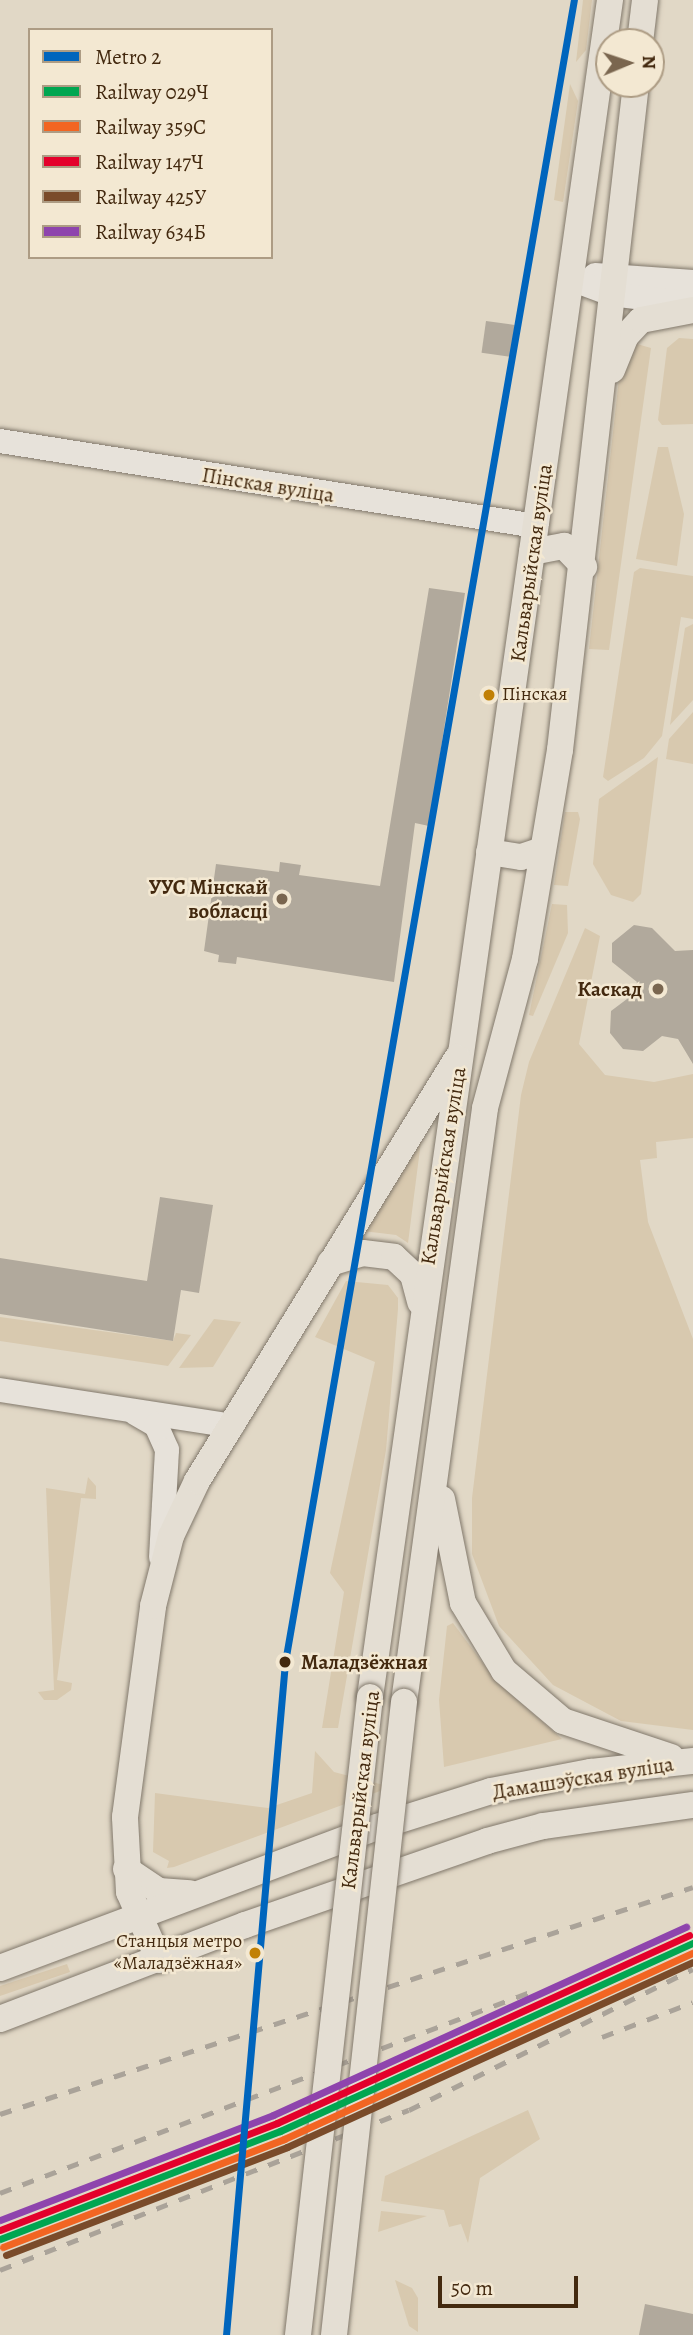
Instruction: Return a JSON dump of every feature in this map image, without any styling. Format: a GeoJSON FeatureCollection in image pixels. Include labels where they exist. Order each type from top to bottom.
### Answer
{"type":"FeatureCollection","features":[{"type":"Feature","properties":{"kind":"main road","name":"Кальварыйская вуліца"},"geometry":{"type":"LineString","coordinates":[[298,2335],[370,1697],[421,1308],[461,1051],[610,0]]}},
{"type":"Feature","properties":{"kind":"main road"},"geometry":{"type":"LineString","coordinates":[[642,28],[645,0]]}},
{"type":"Feature","properties":{"kind":"main road","name":"Кальварыйская вуліца"},"geometry":{"type":"LineString","coordinates":[[334,2335],[404,1702],[485,1108],[525,959],[584,567],[612,283],[634,98]]}},
{"type":"Feature","properties":{"kind":"main road"},"geometry":{"type":"LineString","coordinates":[[601,397],[625,337],[641,320],[693,310]]}},
{"type":"Feature","properties":{"kind":"main road"},"geometry":{"type":"LineString","coordinates":[[533,552],[564,546],[584,567]]}},
{"type":"Feature","properties":{"kind":"main road"},"geometry":{"type":"LineString","coordinates":[[489,852],[521,856],[542,850]]}},
{"type":"Feature","properties":{"kind":"main road"},"geometry":{"type":"LineString","coordinates":[[159,1960],[137,1918],[126,1869],[125,1818],[161,1568],[182,1508],[461,1051]]}},
{"type":"Feature","properties":{"kind":"main road"},"geometry":{"type":"LineString","coordinates":[[330,1263],[363,1253],[394,1257],[413,1275],[421,1308]]}},
{"type":"Feature","properties":{"kind":"main road"},"geometry":{"type":"LineString","coordinates":[[441,1442],[444,1518],[454,1573],[467,1613],[493,1658],[534,1700],[563,1721],[689,1761]]}},
{"type":"Feature","properties":{"kind":"main road","name":"Дамашэўская вуліца"},"geometry":{"type":"LineString","coordinates":[[0,1968],[491,1791],[689,1761]]}},
{"type":"Feature","properties":{"kind":"main road","name":"Дамашэўская вуліца"},"geometry":{"type":"LineString","coordinates":[[0,2020],[487,1841],[543,1826],[693,1805]]}},
{"type":"Feature","properties":{"kind":"main road"},"geometry":{"type":"LineString","coordinates":[[126,1869],[159,1891],[208,1891]]}},
{"type":"Feature","properties":{"kind":"street"},"geometry":{"type":"LineString","coordinates":[[571,279],[612,283],[693,282]]}},
{"type":"Feature","properties":{"kind":"street"},"geometry":{"type":"LineString","coordinates":[[612,283],[693,304]]}},
{"type":"Feature","properties":{"kind":"street","name":"Пінская вуліца"},"geometry":{"type":"LineString","coordinates":[[0,441],[536,526]]}},
{"type":"Feature","properties":{"kind":"street"},"geometry":{"type":"LineString","coordinates":[[0,1390],[125,1407],[232,1426]]}},
{"type":"Feature","properties":{"kind":"street"},"geometry":{"type":"LineString","coordinates":[[125,1407],[156,1425],[167,1450],[161,1568]]}},
{"type":"Feature","properties":{"kind":"shaded area"},"geometry":{"type":"Polygon","coordinates":[[[583,0],[592,0],[586,50],[576,62],[583,0]]]}},
{"type":"Feature","properties":{"kind":"shaded area"},"geometry":{"type":"Polygon","coordinates":[[[570,84],[578,101],[563,202],[554,200],[570,84]]]}},
{"type":"Feature","properties":{"kind":"shaded area"},"geometry":{"type":"Polygon","coordinates":[[[679,338],[693,339],[693,424],[662,425],[658,420],[667,348],[679,338]]]}},
{"type":"Feature","properties":{"kind":"shaded area"},"geometry":{"type":"Polygon","coordinates":[[[637,344],[651,348],[609,650],[589,649],[620,369],[628,348],[637,344]]]}},
{"type":"Feature","properties":{"kind":"shaded area"},"geometry":{"type":"Polygon","coordinates":[[[658,447],[668,447],[684,514],[677,566],[636,559],[658,447]]]}},
{"type":"Feature","properties":{"kind":"shaded area"},"geometry":{"type":"Polygon","coordinates":[[[640,568],[693,576],[693,619],[681,617],[662,736],[644,758],[608,781],[603,777],[634,572],[640,568]]]}},
{"type":"Feature","properties":{"kind":"shaded area"},"geometry":{"type":"Polygon","coordinates":[[[693,624],[693,700],[670,725],[685,628],[693,624]]]}},
{"type":"Feature","properties":{"kind":"shaded area"},"geometry":{"type":"Polygon","coordinates":[[[693,712],[693,764],[666,759],[669,739],[693,712]]]}},
{"type":"Feature","properties":{"kind":"shaded area"},"geometry":{"type":"Polygon","coordinates":[[[658,757],[641,894],[633,902],[611,895],[593,864],[599,799],[658,757]]]}},
{"type":"Feature","properties":{"kind":"shaded area"},"geometry":{"type":"Polygon","coordinates":[[[565,812],[578,812],[580,819],[568,886],[554,885],[565,812]]]}},
{"type":"Feature","properties":{"kind":"shaded area"},"geometry":{"type":"Polygon","coordinates":[[[552,904],[567,905],[568,933],[533,1016],[529,1015],[552,904]]]}},
{"type":"Feature","properties":{"kind":"shaded area"},"geometry":{"type":"Polygon","coordinates":[[[585,928],[600,936],[579,1044],[605,1075],[654,1082],[693,1074],[693,1138],[656,1142],[657,1158],[640,1160],[648,1222],[693,1339],[693,1730],[621,1721],[553,1685],[499,1626],[472,1554],[472,1498],[521,1095],[529,1062],[585,928]]]}},
{"type":"Feature","properties":{"kind":"shaded area"},"geometry":{"type":"Polygon","coordinates":[[[421,1141],[408,1243],[396,1235],[363,1231],[421,1141]]]}},
{"type":"Feature","properties":{"kind":"shaded area"},"geometry":{"type":"Polygon","coordinates":[[[346,1281],[388,1285],[398,1298],[398,1309],[386,1450],[338,1728],[322,1728],[344,1592],[330,1573],[375,1362],[315,1337],[346,1281]]]}},
{"type":"Feature","properties":{"kind":"shaded area"},"geometry":{"type":"Polygon","coordinates":[[[0,1317],[173,1341],[176,1333],[191,1335],[168,1366],[0,1341],[0,1317]]]}},
{"type":"Feature","properties":{"kind":"shaded area"},"geometry":{"type":"Polygon","coordinates":[[[214,1319],[241,1322],[213,1367],[179,1368],[214,1319]]]}},
{"type":"Feature","properties":{"kind":"shaded area"},"geometry":{"type":"Polygon","coordinates":[[[88,1477],[96,1486],[96,1499],[81,1498],[57,1680],[72,1683],[71,1690],[57,1700],[44,1700],[38,1692],[54,1690],[46,1488],[85,1494],[88,1477]]]}},
{"type":"Feature","properties":{"kind":"shaded area"},"geometry":{"type":"Polygon","coordinates":[[[453,1623],[497,1682],[562,1739],[444,1767],[439,1700],[447,1626],[453,1623]]]}},
{"type":"Feature","properties":{"kind":"shaded area"},"geometry":{"type":"Polygon","coordinates":[[[315,1751],[334,1772],[391,1787],[174,1867],[167,1868],[169,1861],[153,1852],[155,1793],[268,1808],[312,1793],[315,1751]]]}},
{"type":"Feature","properties":{"kind":"shaded area"},"geometry":{"type":"Polygon","coordinates":[[[67,1964],[70,1972],[0,1996],[0,1986],[67,1964]]]}},
{"type":"Feature","properties":{"kind":"shaded area"},"geometry":{"type":"Polygon","coordinates":[[[528,2110],[540,2139],[480,2178],[468,2243],[461,2224],[449,2227],[444,2210],[381,2201],[385,2176],[528,2110]]]}},
{"type":"Feature","properties":{"kind":"shaded area"},"geometry":{"type":"Polygon","coordinates":[[[381,2211],[427,2216],[378,2232],[381,2211]]]}},
{"type":"Feature","properties":{"kind":"shaded area"},"geometry":{"type":"Polygon","coordinates":[[[395,2280],[412,2288],[418,2298],[418,2332],[409,2326],[395,2280]]]}},
{"type":"Feature","properties":{"kind":"building"},"geometry":{"type":"Polygon","coordinates":[[[486,321],[515,325],[510,357],[482,353],[486,321]]]}},
{"type":"Feature","properties":{"kind":"building"},"geometry":{"type":"Polygon","coordinates":[[[429,588],[465,593],[429,826],[415,823],[394,982],[237,957],[236,964],[218,962],[219,955],[204,951],[216,864],[279,872],[280,862],[301,865],[299,875],[380,886],[429,588]]]}},
{"type":"Feature","properties":{"kind":"building"},"geometry":{"type":"Polygon","coordinates":[[[634,925],[652,928],[675,951],[693,950],[693,1064],[678,1039],[662,1036],[643,1051],[623,1049],[610,1033],[611,1011],[631,996],[637,982],[612,962],[612,943],[634,925]]]}},
{"type":"Feature","properties":{"kind":"building"},"geometry":{"type":"Polygon","coordinates":[[[160,1197],[213,1205],[199,1293],[181,1290],[173,1341],[0,1314],[0,1258],[147,1281],[160,1197]]]}},
{"type":"Feature","properties":{"kind":"building"},"geometry":{"type":"Polygon","coordinates":[[[645,2304],[693,2314],[693,2335],[639,2335],[645,2304]]]}},
{"type":"Feature","properties":{"kind":"railway"},"geometry":{"type":"LineString","coordinates":[[0,2114],[693,1887]]}},
{"type":"Feature","properties":{"kind":"railway"},"geometry":{"type":"LineString","coordinates":[[0,2270],[409,2110],[693,1969]]}},
{"type":"Feature","properties":{"kind":"railway"},"geometry":{"type":"LineString","coordinates":[[0,2193],[538,1989]]}},
{"type":"Feature","properties":{"kind":"railway"},"geometry":{"type":"LineString","coordinates":[[602,2037],[693,2002]]}},
{"type":"Feature","properties":{"kind":"metro line","name":"2"},"geometry":{"type":"LineString","coordinates":[[226,2335],[285,1662],[574,0]]}},
{"type":"Feature","properties":{"kind":"rail line","name":"634Б"},"geometry":{"type":"LineString","coordinates":[[0,2220],[273,2115],[686,1927]]}},
{"type":"Feature","properties":{"kind":"rail line","name":"147Ч"},"geometry":{"type":"LineString","coordinates":[[0,2230],[277,2123],[689,1935]]}},
{"type":"Feature","properties":{"kind":"rail line","name":"029Ч"},"geometry":{"type":"LineString","coordinates":[[0,2239],[280,2131],[693,1943]]}},
{"type":"Feature","properties":{"kind":"rail line","name":"359С"},"geometry":{"type":"LineString","coordinates":[[3,2247],[284,2139],[693,1953]]}},
{"type":"Feature","properties":{"kind":"rail line","name":"425У"},"geometry":{"type":"LineString","coordinates":[[6,2255],[287,2147],[693,1962]]}},
{"type":"Feature","properties":{"kind":"place","name":"Пінская"},"geometry":{"type":"Point","coordinates":[489,695]}},
{"type":"Feature","properties":{"kind":"place","name":"УУС Мінскай вобласці"},"geometry":{"type":"Point","coordinates":[282,899]}},
{"type":"Feature","properties":{"kind":"place","name":"Каскад"},"geometry":{"type":"Point","coordinates":[658,989]}},
{"type":"Feature","properties":{"kind":"place","name":"Маладзёжная"},"geometry":{"type":"Point","coordinates":[285,1662]}},
{"type":"Feature","properties":{"kind":"place","name":"Станцыя метро «Маладзёжная»"},"geometry":{"type":"Point","coordinates":[255,1953]}}]}
